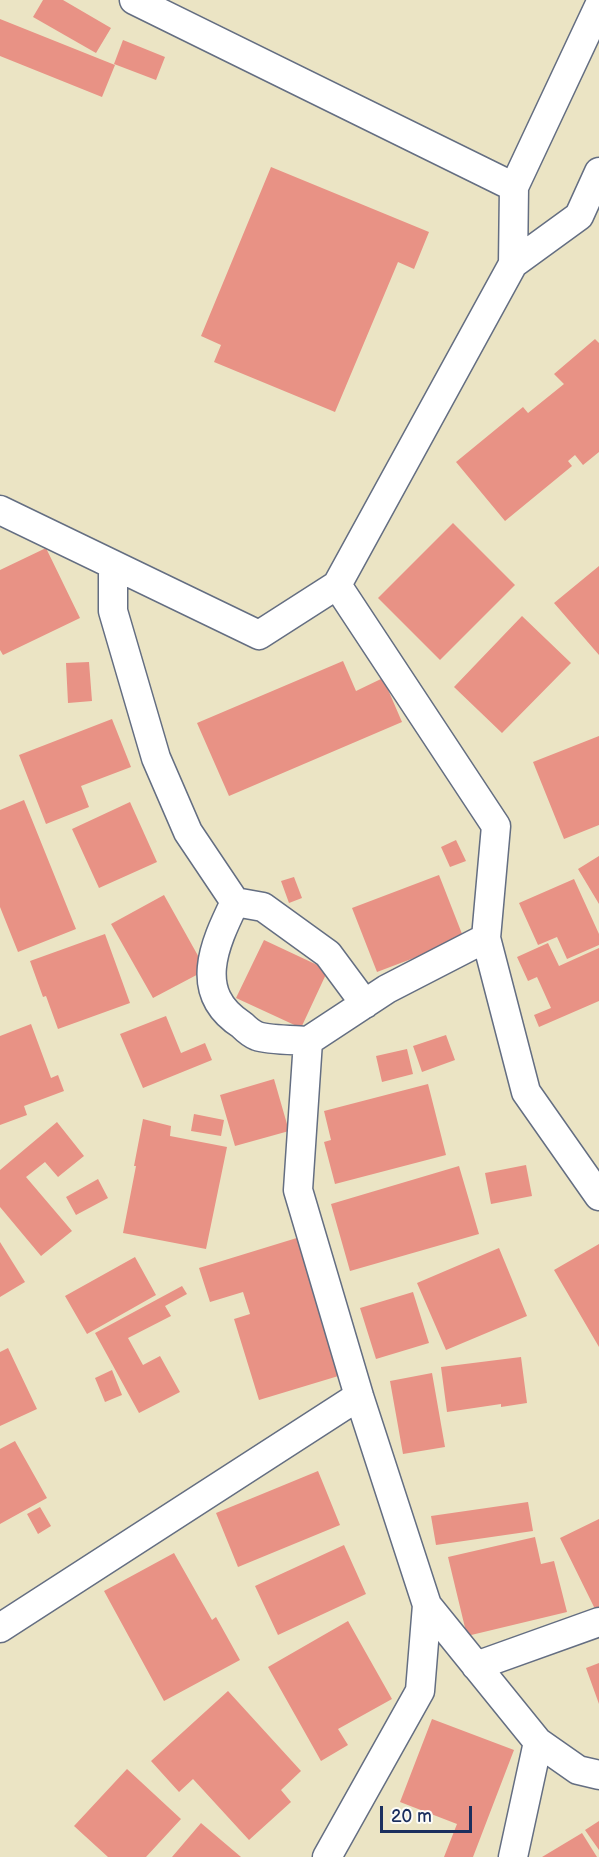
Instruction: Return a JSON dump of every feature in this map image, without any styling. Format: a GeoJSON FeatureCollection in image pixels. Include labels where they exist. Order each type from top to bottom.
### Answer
{"type":"FeatureCollection","features":[{"type":"Feature","properties":{"kind":"street"},"geometry":{"type":"LineString","coordinates":[[134,0],[514,187]]}},
{"type":"Feature","properties":{"kind":"street"},"geometry":{"type":"LineString","coordinates":[[0,510],[259,635],[337,585],[513,264],[514,187],[599,6]]}},
{"type":"Feature","properties":{"kind":"street"},"geometry":{"type":"LineString","coordinates":[[513,264],[589,220],[599,172]]}},
{"type":"Feature","properties":{"kind":"street"},"geometry":{"type":"LineString","coordinates":[[113,565],[113,611],[156,758],[188,832],[235,902],[263,907],[328,954],[365,1004]]}},
{"type":"Feature","properties":{"kind":"street"},"geometry":{"type":"LineString","coordinates":[[337,585],[496,826],[486,938],[526,1092],[599,1196]]}},
{"type":"Feature","properties":{"kind":"street"},"geometry":{"type":"LineString","coordinates":[[235,902],[213,954],[211,977],[215,996],[228,1016],[258,1036],[308,1041],[387,989],[486,938]]}},
{"type":"Feature","properties":{"kind":"street"},"geometry":{"type":"LineString","coordinates":[[308,1041],[298,1190],[360,1396],[427,1605],[538,1742],[578,1770],[599,1775]]}},
{"type":"Feature","properties":{"kind":"street"},"geometry":{"type":"LineString","coordinates":[[0,1628],[360,1396]]}},
{"type":"Feature","properties":{"kind":"street"},"geometry":{"type":"LineString","coordinates":[[327,1857],[420,1692],[427,1605]]}},
{"type":"Feature","properties":{"kind":"street"},"geometry":{"type":"LineString","coordinates":[[476,1666],[599,1622]]}},
{"type":"Feature","properties":{"kind":"street"},"geometry":{"type":"LineString","coordinates":[[513,1857],[538,1742]]}},
{"type":"Feature","properties":{"kind":"building"},"geometry":{"type":"Polygon","coordinates":[[[43,0],[63,0],[111,28],[96,53],[33,17],[43,0]]]}},
{"type":"Feature","properties":{"kind":"building"},"geometry":{"type":"Polygon","coordinates":[[[0,19],[115,65],[102,97],[0,56],[0,19]]]}},
{"type":"Feature","properties":{"kind":"building"},"geometry":{"type":"Polygon","coordinates":[[[123,40],[165,57],[156,80],[114,64],[123,40]]]}},
{"type":"Feature","properties":{"kind":"building"},"geometry":{"type":"Polygon","coordinates":[[[271,167],[429,232],[414,269],[398,262],[335,412],[214,362],[221,345],[201,336],[271,167]]]}},
{"type":"Feature","properties":{"kind":"building"},"geometry":{"type":"Polygon","coordinates":[[[595,339],[599,343],[599,452],[583,465],[575,455],[568,461],[572,466],[505,521],[456,462],[523,407],[528,413],[564,384],[554,374],[595,339]]]}},
{"type":"Feature","properties":{"kind":"building"},"geometry":{"type":"Polygon","coordinates":[[[453,523],[515,585],[440,660],[378,598],[453,523]]]}},
{"type":"Feature","properties":{"kind":"building"},"geometry":{"type":"Polygon","coordinates":[[[46,548],[80,618],[3,655],[0,650],[0,570],[46,548]]]}},
{"type":"Feature","properties":{"kind":"building"},"geometry":{"type":"Polygon","coordinates":[[[599,566],[599,655],[554,603],[599,566]]]}},
{"type":"Feature","properties":{"kind":"building"},"geometry":{"type":"Polygon","coordinates":[[[522,616],[571,663],[502,733],[454,687],[522,616]]]}},
{"type":"Feature","properties":{"kind":"building"},"geometry":{"type":"Polygon","coordinates":[[[343,661],[356,691],[383,678],[402,722],[229,796],[197,723],[343,661]]]}},
{"type":"Feature","properties":{"kind":"building"},"geometry":{"type":"Polygon","coordinates":[[[89,662],[92,701],[68,703],[66,663],[89,662]]]}},
{"type":"Feature","properties":{"kind":"building"},"geometry":{"type":"Polygon","coordinates":[[[112,719],[131,767],[81,786],[89,807],[46,824],[19,755],[112,719]]]}},
{"type":"Feature","properties":{"kind":"building"},"geometry":{"type":"Polygon","coordinates":[[[599,736],[599,825],[564,839],[533,762],[599,736]]]}},
{"type":"Feature","properties":{"kind":"building"},"geometry":{"type":"Polygon","coordinates":[[[24,800],[76,929],[18,952],[0,907],[0,810],[24,800]]]}},
{"type":"Feature","properties":{"kind":"building"},"geometry":{"type":"Polygon","coordinates":[[[130,802],[157,862],[99,888],[72,829],[130,802]]]}},
{"type":"Feature","properties":{"kind":"building"},"geometry":{"type":"Polygon","coordinates":[[[456,840],[466,861],[450,867],[441,847],[456,840]]]}},
{"type":"Feature","properties":{"kind":"building"},"geometry":{"type":"Polygon","coordinates":[[[599,856],[599,904],[578,869],[599,856]]]}},
{"type":"Feature","properties":{"kind":"building"},"geometry":{"type":"Polygon","coordinates":[[[439,875],[464,939],[377,972],[352,908],[439,875]]]}},
{"type":"Feature","properties":{"kind":"building"},"geometry":{"type":"Polygon","coordinates":[[[294,877],[302,898],[289,903],[281,881],[294,877]]]}},
{"type":"Feature","properties":{"kind":"building"},"geometry":{"type":"Polygon","coordinates":[[[574,879],[599,934],[599,945],[567,959],[557,937],[538,945],[519,903],[574,879]]]}},
{"type":"Feature","properties":{"kind":"building"},"geometry":{"type":"Polygon","coordinates":[[[164,895],[206,970],[153,998],[111,924],[164,895]]]}},
{"type":"Feature","properties":{"kind":"building"},"geometry":{"type":"Polygon","coordinates":[[[105,934],[130,1003],[58,1029],[30,961],[105,934]]]}},
{"type":"Feature","properties":{"kind":"building"},"geometry":{"type":"Polygon","coordinates":[[[264,940],[328,970],[301,1028],[236,998],[264,940]]]}},
{"type":"Feature","properties":{"kind":"building"},"geometry":{"type":"Polygon","coordinates":[[[548,943],[559,966],[599,948],[599,1001],[539,1027],[534,1015],[551,1008],[537,977],[528,981],[517,957],[548,943]]]}},
{"type":"Feature","properties":{"kind":"building"},"geometry":{"type":"Polygon","coordinates":[[[166,1016],[181,1053],[205,1043],[212,1060],[143,1088],[120,1034],[166,1016]]]}},
{"type":"Feature","properties":{"kind":"building"},"geometry":{"type":"Polygon","coordinates":[[[31,1024],[51,1078],[58,1075],[64,1091],[24,1106],[27,1115],[0,1125],[0,1036],[31,1024]]]}},
{"type":"Feature","properties":{"kind":"building"},"geometry":{"type":"Polygon","coordinates":[[[446,1035],[455,1060],[422,1072],[413,1046],[446,1035]]]}},
{"type":"Feature","properties":{"kind":"building"},"geometry":{"type":"Polygon","coordinates":[[[407,1049],[413,1074],[382,1082],[376,1056],[407,1049]]]}},
{"type":"Feature","properties":{"kind":"building"},"geometry":{"type":"Polygon","coordinates":[[[274,1079],[289,1131],[235,1146],[220,1095],[274,1079]]]}},
{"type":"Feature","properties":{"kind":"building"},"geometry":{"type":"Polygon","coordinates":[[[428,1084],[446,1155],[335,1184],[324,1142],[331,1140],[324,1111],[428,1084]]]}},
{"type":"Feature","properties":{"kind":"building"},"geometry":{"type":"Polygon","coordinates":[[[194,1114],[224,1120],[221,1136],[191,1131],[194,1114]]]}},
{"type":"Feature","properties":{"kind":"building"},"geometry":{"type":"Polygon","coordinates":[[[143,1119],[171,1126],[170,1136],[227,1147],[206,1249],[123,1233],[143,1119]]]}},
{"type":"Feature","properties":{"kind":"building"},"geometry":{"type":"Polygon","coordinates":[[[57,1122],[84,1156],[58,1177],[45,1162],[26,1177],[72,1231],[41,1256],[0,1207],[0,1170],[57,1122]]]}},
{"type":"Feature","properties":{"kind":"building"},"geometry":{"type":"Polygon","coordinates":[[[526,1165],[532,1196],[491,1204],[485,1173],[526,1165]]]}},
{"type":"Feature","properties":{"kind":"building"},"geometry":{"type":"Polygon","coordinates":[[[459,1166],[479,1234],[350,1271],[331,1204],[459,1166]]]}},
{"type":"Feature","properties":{"kind":"building"},"geometry":{"type":"Polygon","coordinates":[[[98,1179],[108,1198],[76,1215],[66,1197],[98,1179]]]}},
{"type":"Feature","properties":{"kind":"building"},"geometry":{"type":"Polygon","coordinates":[[[300,1237],[345,1374],[259,1400],[234,1319],[250,1314],[243,1292],[210,1302],[199,1268],[300,1237]]]}},
{"type":"Feature","properties":{"kind":"building"},"geometry":{"type":"Polygon","coordinates":[[[0,1242],[25,1282],[0,1297],[0,1242]]]}},
{"type":"Feature","properties":{"kind":"building"},"geometry":{"type":"Polygon","coordinates":[[[599,1244],[599,1347],[554,1270],[599,1244]]]}},
{"type":"Feature","properties":{"kind":"building"},"geometry":{"type":"Polygon","coordinates":[[[499,1248],[527,1316],[446,1350],[417,1283],[499,1248]]]}},
{"type":"Feature","properties":{"kind":"building"},"geometry":{"type":"Polygon","coordinates":[[[135,1257],[156,1295],[87,1334],[65,1296],[135,1257]]]}},
{"type":"Feature","properties":{"kind":"building"},"geometry":{"type":"Polygon","coordinates":[[[182,1286],[187,1294],[165,1306],[171,1316],[128,1338],[143,1365],[160,1356],[180,1392],[139,1413],[95,1333],[182,1286]]]}},
{"type":"Feature","properties":{"kind":"building"},"geometry":{"type":"Polygon","coordinates":[[[413,1292],[429,1343],[376,1359],[360,1308],[413,1292]]]}},
{"type":"Feature","properties":{"kind":"building"},"geometry":{"type":"Polygon","coordinates":[[[8,1348],[37,1409],[0,1426],[0,1352],[8,1348]]]}},
{"type":"Feature","properties":{"kind":"building"},"geometry":{"type":"Polygon","coordinates":[[[521,1357],[527,1403],[501,1407],[501,1404],[447,1412],[441,1367],[521,1357]]]}},
{"type":"Feature","properties":{"kind":"building"},"geometry":{"type":"Polygon","coordinates":[[[112,1370],[122,1395],[105,1402],[95,1378],[112,1370]]]}},
{"type":"Feature","properties":{"kind":"building"},"geometry":{"type":"Polygon","coordinates":[[[432,1373],[445,1447],[403,1454],[390,1381],[432,1373]]]}},
{"type":"Feature","properties":{"kind":"building"},"geometry":{"type":"Polygon","coordinates":[[[15,1441],[47,1498],[0,1524],[0,1449],[15,1441]]]}},
{"type":"Feature","properties":{"kind":"building"},"geometry":{"type":"Polygon","coordinates":[[[318,1471],[340,1525],[238,1567],[216,1513],[318,1471]]]}},
{"type":"Feature","properties":{"kind":"building"},"geometry":{"type":"Polygon","coordinates":[[[528,1502],[533,1531],[436,1545],[431,1516],[528,1502]]]}},
{"type":"Feature","properties":{"kind":"building"},"geometry":{"type":"Polygon","coordinates":[[[40,1507],[51,1526],[38,1534],[27,1514],[40,1507]]]}},
{"type":"Feature","properties":{"kind":"building"},"geometry":{"type":"Polygon","coordinates":[[[599,1519],[599,1607],[595,1609],[560,1538],[599,1519]]]}},
{"type":"Feature","properties":{"kind":"building"},"geometry":{"type":"Polygon","coordinates":[[[535,1537],[541,1564],[554,1561],[567,1612],[467,1636],[448,1557],[535,1537]]]}},
{"type":"Feature","properties":{"kind":"building"},"geometry":{"type":"Polygon","coordinates":[[[344,1545],[366,1594],[278,1635],[255,1586],[344,1545]]]}},
{"type":"Feature","properties":{"kind":"building"},"geometry":{"type":"Polygon","coordinates":[[[174,1553],[212,1620],[216,1617],[240,1660],[164,1701],[104,1591],[174,1553]]]}},
{"type":"Feature","properties":{"kind":"building"},"geometry":{"type":"Polygon","coordinates":[[[348,1621],[392,1699],[338,1729],[348,1745],[321,1761],[268,1667],[348,1621]]]}},
{"type":"Feature","properties":{"kind":"building"},"geometry":{"type":"Polygon","coordinates":[[[599,1663],[599,1704],[586,1668],[599,1663]]]}},
{"type":"Feature","properties":{"kind":"building"},"geometry":{"type":"Polygon","coordinates":[[[228,1691],[301,1771],[281,1790],[291,1802],[249,1840],[193,1779],[179,1792],[151,1761],[228,1691]]]}},
{"type":"Feature","properties":{"kind":"building"},"geometry":{"type":"Polygon","coordinates":[[[432,1719],[514,1750],[473,1857],[444,1857],[457,1824],[400,1802],[432,1719]]]}},
{"type":"Feature","properties":{"kind":"building"},"geometry":{"type":"Polygon","coordinates":[[[127,1769],[181,1819],[146,1857],[108,1857],[74,1826],[127,1769]]]}},
{"type":"Feature","properties":{"kind":"building"},"geometry":{"type":"Polygon","coordinates":[[[599,1821],[599,1850],[585,1830],[599,1821]]]}},
{"type":"Feature","properties":{"kind":"building"},"geometry":{"type":"Polygon","coordinates":[[[201,1823],[241,1857],[172,1857],[201,1823]]]}},
{"type":"Feature","properties":{"kind":"building"},"geometry":{"type":"Polygon","coordinates":[[[582,1833],[597,1857],[542,1857],[582,1833]]]}}]}
